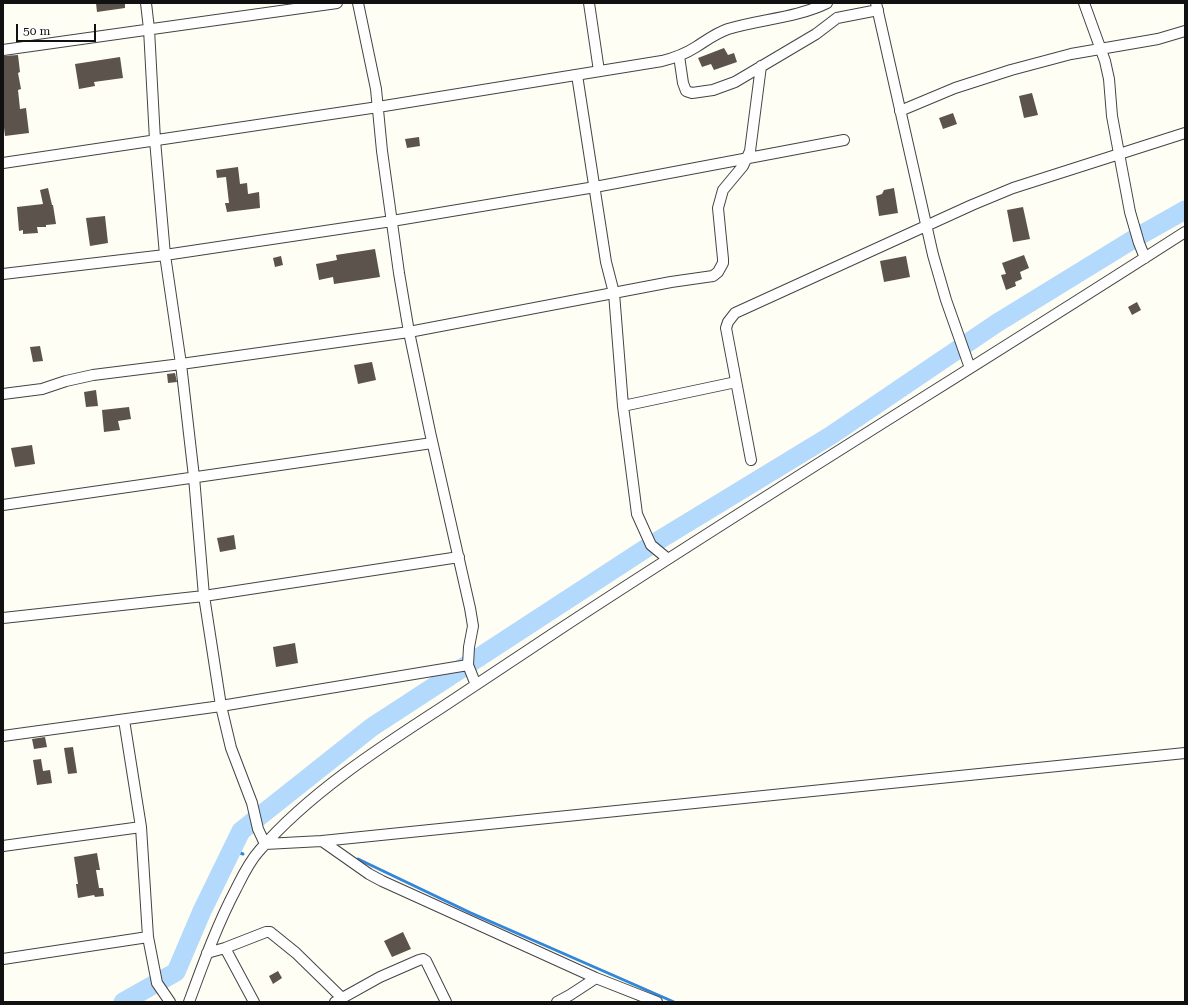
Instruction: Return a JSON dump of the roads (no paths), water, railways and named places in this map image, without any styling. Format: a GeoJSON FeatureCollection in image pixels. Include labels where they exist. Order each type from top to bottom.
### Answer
{"type":"FeatureCollection","features":[{"type":"Feature","properties":{"kind":"street"},"geometry":{"type":"LineString","coordinates":[[146,3],[149,30],[155,140],[166,255],[181,364],[194,477],[204,596],[221,706],[231,748],[252,803],[258,829],[265,844]]}},
{"type":"Feature","properties":{"kind":"street"},"geometry":{"type":"LineString","coordinates":[[3,50],[337,3]]}},
{"type":"Feature","properties":{"kind":"street"},"geometry":{"type":"LineString","coordinates":[[358,3],[376,88],[382,151],[409,332],[473,626],[469,647],[468,665],[476,685]]}},
{"type":"Feature","properties":{"kind":"street"},"geometry":{"type":"LineString","coordinates":[[589,3],[599,72]]}},
{"type":"Feature","properties":{"kind":"street"},"geometry":{"type":"LineString","coordinates":[[3,163],[378,107],[662,61],[679,56],[730,28],[806,12],[827,3]]}},
{"type":"Feature","properties":{"kind":"street"},"geometry":{"type":"LineString","coordinates":[[1084,3],[1101,49],[1109,79],[1112,116],[1130,212],[1145,258]]}},
{"type":"Feature","properties":{"kind":"street"},"geometry":{"type":"LineString","coordinates":[[679,56],[686,91],[692,94],[713,90],[735,82],[838,18],[878,5],[900,111],[939,278],[970,368]]}},
{"type":"Feature","properties":{"kind":"street"},"geometry":{"type":"LineString","coordinates":[[900,111],[955,88],[1011,70],[1064,56],[1158,39],[1185,31]]}},
{"type":"Feature","properties":{"kind":"street"},"geometry":{"type":"LineString","coordinates":[[3,394],[42,389],[66,381],[93,375],[409,332],[671,282],[713,276],[718,272],[723,263],[718,208],[719,202],[726,184],[737,173],[747,158],[752,143],[761,66]]}},
{"type":"Feature","properties":{"kind":"street"},"geometry":{"type":"LineString","coordinates":[[577,75],[606,262],[614,293],[623,406],[637,514],[651,545],[668,559]]}},
{"type":"Feature","properties":{"kind":"street"},"geometry":{"type":"LineString","coordinates":[[751,460],[726,328],[728,322],[735,313],[972,205],[1014,188],[1185,132]]}},
{"type":"Feature","properties":{"kind":"street"},"geometry":{"type":"LineString","coordinates":[[3,274],[166,255],[392,221],[595,187],[844,140]]}},
{"type":"Feature","properties":{"kind":"street"},"geometry":{"type":"LineString","coordinates":[[189,1002],[219,925],[251,861],[281,827],[363,761],[668,559],[1185,232]]}},
{"type":"Feature","properties":{"kind":"street"},"geometry":{"type":"LineString","coordinates":[[623,406],[736,382]]}},
{"type":"Feature","properties":{"kind":"street"},"geometry":{"type":"LineString","coordinates":[[3,505],[432,443]]}},
{"type":"Feature","properties":{"kind":"street"},"geometry":{"type":"LineString","coordinates":[[3,618],[204,596],[459,557]]}},
{"type":"Feature","properties":{"kind":"street"},"geometry":{"type":"LineString","coordinates":[[3,736],[221,706],[468,665]]}},
{"type":"Feature","properties":{"kind":"street"},"geometry":{"type":"LineString","coordinates":[[124,720],[141,827],[148,937],[157,983],[170,1002]]}},
{"type":"Feature","properties":{"kind":"street"},"geometry":{"type":"LineString","coordinates":[[265,844],[322,841],[1185,753]]}},
{"type":"Feature","properties":{"kind":"street"},"geometry":{"type":"LineString","coordinates":[[3,846],[141,827]]}},
{"type":"Feature","properties":{"kind":"street"},"geometry":{"type":"LineString","coordinates":[[322,841],[369,874],[382,881],[596,978],[657,1002]]}},
{"type":"Feature","properties":{"kind":"street"},"geometry":{"type":"LineString","coordinates":[[207,953],[225,948],[266,932],[270,932],[296,953],[338,1000],[380,977],[423,959],[426,961],[446,1002]]}},
{"type":"Feature","properties":{"kind":"street"},"geometry":{"type":"LineString","coordinates":[[3,959],[148,937]]}},
{"type":"Feature","properties":{"kind":"street"},"geometry":{"type":"LineString","coordinates":[[225,948],[254,1002]]}},
{"type":"Feature","properties":{"kind":"street"},"geometry":{"type":"LineString","coordinates":[[557,1002],[596,978]]}},
{"type":"Feature","properties":{"kind":"waterway"},"geometry":{"type":"LineString","coordinates":[[123,1002],[176,972],[202,911],[241,831],[372,727],[651,545],[830,436],[997,323],[1137,237],[1185,210]]}},
{"type":"Feature","properties":{"kind":"waterway"},"geometry":{"type":"LineString","coordinates":[[231,850],[243,854]]}},
{"type":"Feature","properties":{"kind":"waterway"},"geometry":{"type":"LineString","coordinates":[[358,859],[471,913],[674,1002]]}}]}
